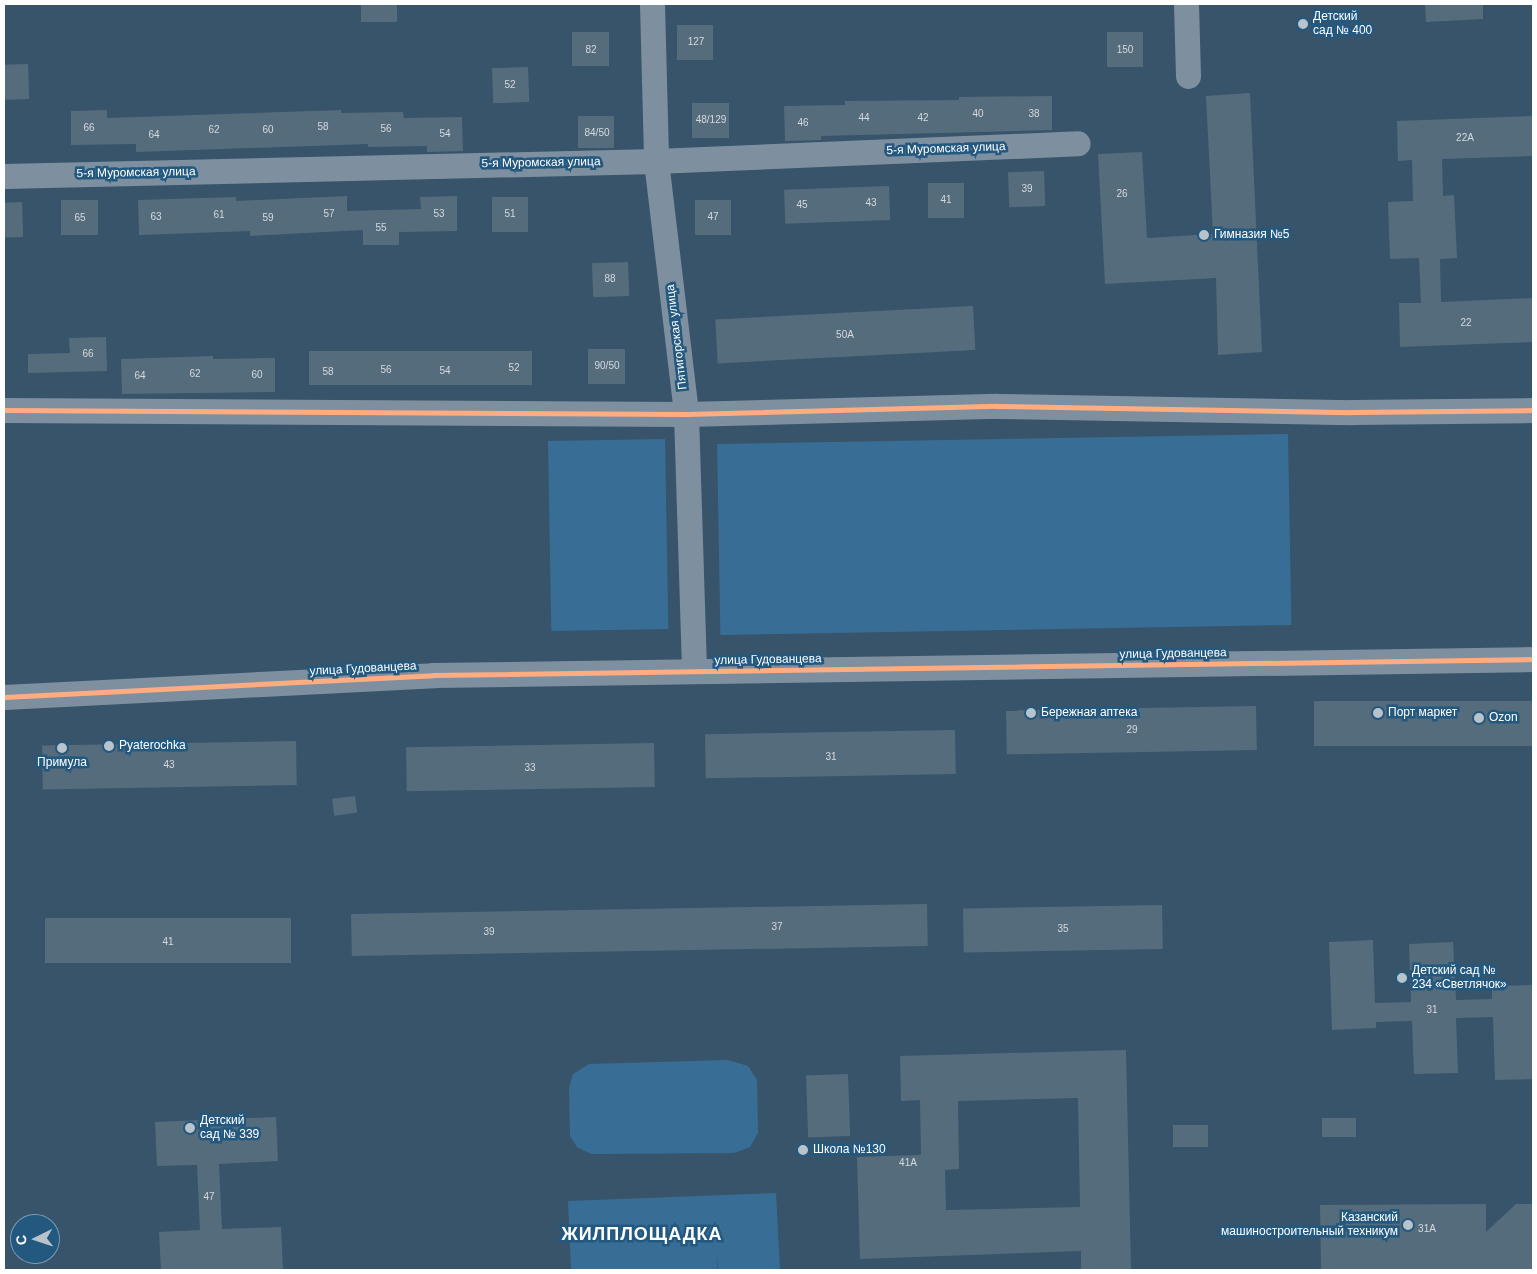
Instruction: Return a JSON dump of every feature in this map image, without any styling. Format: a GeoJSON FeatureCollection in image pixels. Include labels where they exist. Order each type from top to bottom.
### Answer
{"type":"FeatureCollection","features":[{"type":"Feature","properties":{"kind":"street","name":"Пятигорская улица"},"geometry":{"type":"LineString","coordinates":[[652,4],[656,160],[686,414],[694,671]]}},
{"type":"Feature","properties":{"kind":"street"},"geometry":{"type":"LineString","coordinates":[[1186,4],[1188,76]]}},
{"type":"Feature","properties":{"kind":"street","name":"5-я Муромская улица"},"geometry":{"type":"LineString","coordinates":[[4,176],[656,160],[1078,143]]}},
{"type":"Feature","properties":{"kind":"street"},"geometry":{"type":"LineString","coordinates":[[4,410],[686,414],[997,406],[1352,412],[1533,410]]}},
{"type":"Feature","properties":{"kind":"street","name":"улица Гудованцева"},"geometry":{"type":"LineString","coordinates":[[4,697],[433,675],[1533,659]]}},
{"type":"Feature","properties":{"kind":"shaded area"},"geometry":{"type":"Polygon","coordinates":[[[1288,434],[1291,625],[720,635],[717,444],[1288,434]]]}},
{"type":"Feature","properties":{"kind":"shaded area"},"geometry":{"type":"Polygon","coordinates":[[[665,439],[668,629],[551,631],[548,441],[665,439]]]}},
{"type":"Feature","properties":{"kind":"shaded area"},"geometry":{"type":"Polygon","coordinates":[[[728,1060],[748,1066],[757,1080],[758,1133],[750,1147],[734,1153],[591,1154],[577,1147],[570,1136],[569,1088],[573,1074],[589,1064],[728,1060]]]}},
{"type":"Feature","properties":{"kind":"shaded area"},"geometry":{"type":"Polygon","coordinates":[[[776,1193],[780,1270],[718,1270],[717,1257],[717,1270],[571,1270],[568,1201],[776,1193]]]}},
{"type":"Feature","properties":{"kind":"building"},"geometry":{"type":"Polygon","coordinates":[[[361,4],[397,4],[397,22],[361,22],[361,4]]]}},
{"type":"Feature","properties":{"kind":"building"},"geometry":{"type":"Polygon","coordinates":[[[1425,4],[1483,4],[1483,19],[1426,22],[1425,4]]]}},
{"type":"Feature","properties":{"kind":"building"},"geometry":{"type":"Polygon","coordinates":[[[677,25],[713,25],[713,60],[677,60],[677,25]]]}},
{"type":"Feature","properties":{"kind":"building"},"geometry":{"type":"Polygon","coordinates":[[[572,32],[609,32],[609,66],[572,66],[572,32]]]}},
{"type":"Feature","properties":{"kind":"building"},"geometry":{"type":"Polygon","coordinates":[[[1107,32],[1143,32],[1143,67],[1107,67],[1107,32]]]}},
{"type":"Feature","properties":{"kind":"building"},"geometry":{"type":"Polygon","coordinates":[[[28,64],[29,99],[5,100],[4,65],[28,64]]]}},
{"type":"Feature","properties":{"kind":"building"},"geometry":{"type":"Polygon","coordinates":[[[528,67],[529,102],[493,103],[492,68],[528,67]]]}},
{"type":"Feature","properties":{"kind":"building"},"geometry":{"type":"Polygon","coordinates":[[[1250,93],[1262,352],[1218,355],[1216,278],[1105,284],[1098,154],[1142,152],[1147,238],[1213,234],[1206,96],[1250,93]]]}},
{"type":"Feature","properties":{"kind":"building"},"geometry":{"type":"Polygon","coordinates":[[[1052,96],[1052,130],[821,136],[821,140],[785,141],[784,106],[845,105],[845,101],[959,100],[959,97],[1052,96]]]}},
{"type":"Feature","properties":{"kind":"building"},"geometry":{"type":"Polygon","coordinates":[[[692,103],[729,103],[729,138],[692,138],[692,103]]]}},
{"type":"Feature","properties":{"kind":"building"},"geometry":{"type":"Polygon","coordinates":[[[107,110],[107,118],[341,110],[341,113],[403,112],[404,118],[462,117],[463,151],[427,152],[427,146],[368,147],[368,144],[136,152],[136,144],[71,145],[71,111],[107,110]]]}},
{"type":"Feature","properties":{"kind":"building"},"geometry":{"type":"Polygon","coordinates":[[[578,116],[614,116],[614,148],[578,148],[578,116]]]}},
{"type":"Feature","properties":{"kind":"building"},"geometry":{"type":"Polygon","coordinates":[[[1533,116],[1533,156],[1442,159],[1443,196],[1454,195],[1457,258],[1440,259],[1441,302],[1533,298],[1533,342],[1400,347],[1399,303],[1421,303],[1419,258],[1390,259],[1388,202],[1413,201],[1412,160],[1398,161],[1397,121],[1533,116]]]}},
{"type":"Feature","properties":{"kind":"building"},"geometry":{"type":"Polygon","coordinates":[[[1044,171],[1045,206],[1009,207],[1008,172],[1044,171]]]}},
{"type":"Feature","properties":{"kind":"building"},"geometry":{"type":"Polygon","coordinates":[[[928,183],[964,183],[964,218],[928,218],[928,183]]]}},
{"type":"Feature","properties":{"kind":"building"},"geometry":{"type":"Polygon","coordinates":[[[889,186],[890,220],[785,224],[784,190],[889,186]]]}},
{"type":"Feature","properties":{"kind":"building"},"geometry":{"type":"Polygon","coordinates":[[[347,196],[347,211],[421,209],[420,197],[457,196],[457,231],[399,232],[399,245],[363,245],[363,230],[250,236],[250,231],[139,235],[138,200],[236,197],[236,201],[347,196]]]}},
{"type":"Feature","properties":{"kind":"building"},"geometry":{"type":"Polygon","coordinates":[[[492,197],[528,197],[528,232],[492,232],[492,197]]]}},
{"type":"Feature","properties":{"kind":"building"},"geometry":{"type":"Polygon","coordinates":[[[61,200],[98,200],[98,235],[61,235],[61,200]]]}},
{"type":"Feature","properties":{"kind":"building"},"geometry":{"type":"Polygon","coordinates":[[[695,200],[731,200],[731,235],[695,235],[695,200]]]}},
{"type":"Feature","properties":{"kind":"building"},"geometry":{"type":"Polygon","coordinates":[[[22,202],[23,237],[5,238],[4,203],[22,202]]]}},
{"type":"Feature","properties":{"kind":"building"},"geometry":{"type":"Polygon","coordinates":[[[628,262],[629,296],[593,297],[592,263],[628,262]]]}},
{"type":"Feature","properties":{"kind":"building"},"geometry":{"type":"Polygon","coordinates":[[[973,306],[975,350],[718,363],[715,320],[973,306]]]}},
{"type":"Feature","properties":{"kind":"building"},"geometry":{"type":"Polygon","coordinates":[[[106,337],[107,371],[28,373],[28,354],[70,353],[69,338],[106,337]]]}},
{"type":"Feature","properties":{"kind":"building"},"geometry":{"type":"Polygon","coordinates":[[[588,349],[625,349],[625,384],[588,384],[588,349]]]}},
{"type":"Feature","properties":{"kind":"building"},"geometry":{"type":"Polygon","coordinates":[[[309,351],[532,351],[532,385],[309,385],[309,351]]]}},
{"type":"Feature","properties":{"kind":"building"},"geometry":{"type":"Polygon","coordinates":[[[213,356],[213,359],[275,358],[275,392],[122,394],[121,359],[213,356]]]}},
{"type":"Feature","properties":{"kind":"building"},"geometry":{"type":"Polygon","coordinates":[[[1314,701],[1533,701],[1533,746],[1314,746],[1314,701]]]}},
{"type":"Feature","properties":{"kind":"building"},"geometry":{"type":"Polygon","coordinates":[[[1256,706],[1257,750],[1007,754],[1006,710],[1256,706]]]}},
{"type":"Feature","properties":{"kind":"building"},"geometry":{"type":"Polygon","coordinates":[[[955,730],[956,774],[706,778],[705,734],[955,730]]]}},
{"type":"Feature","properties":{"kind":"building"},"geometry":{"type":"Polygon","coordinates":[[[296,741],[297,785],[43,789],[42,745],[296,741]]]}},
{"type":"Feature","properties":{"kind":"building"},"geometry":{"type":"Polygon","coordinates":[[[654,743],[655,787],[407,791],[406,747],[654,743]]]}},
{"type":"Feature","properties":{"kind":"building"},"geometry":{"type":"Polygon","coordinates":[[[355,796],[357,813],[334,816],[332,799],[355,796]]]}},
{"type":"Feature","properties":{"kind":"building"},"geometry":{"type":"Polygon","coordinates":[[[927,904],[928,946],[352,956],[351,914],[927,904]]]}},
{"type":"Feature","properties":{"kind":"building"},"geometry":{"type":"Polygon","coordinates":[[[1162,905],[1163,949],[964,952],[963,908],[1162,905]]]}},
{"type":"Feature","properties":{"kind":"building"},"geometry":{"type":"Polygon","coordinates":[[[45,918],[291,918],[291,963],[45,963],[45,918]]]}},
{"type":"Feature","properties":{"kind":"building"},"geometry":{"type":"Polygon","coordinates":[[[1373,940],[1375,1003],[1411,1002],[1409,944],[1453,942],[1456,1000],[1492,999],[1492,986],[1533,985],[1533,1079],[1495,1080],[1493,1017],[1456,1018],[1458,1073],[1414,1074],[1412,1021],[1376,1022],[1376,1028],[1332,1030],[1329,942],[1373,940]]]}},
{"type":"Feature","properties":{"kind":"building"},"geometry":{"type":"Polygon","coordinates":[[[1126,1050],[1131,1270],[1081,1270],[1081,1251],[860,1259],[857,1157],[921,1155],[920,1100],[901,1101],[900,1056],[1126,1050]],[[1078,1098],[958,1101],[959,1169],[945,1170],[946,1210],[1080,1207],[1078,1098]]]}},
{"type":"Feature","properties":{"kind":"building"},"geometry":{"type":"Polygon","coordinates":[[[848,1074],[850,1136],[808,1137],[806,1075],[848,1074]]]}},
{"type":"Feature","properties":{"kind":"building"},"geometry":{"type":"Polygon","coordinates":[[[276,1117],[278,1161],[219,1164],[222,1229],[281,1227],[283,1270],[161,1270],[159,1232],[200,1230],[197,1165],[157,1166],[155,1122],[276,1117]]]}},
{"type":"Feature","properties":{"kind":"building"},"geometry":{"type":"Polygon","coordinates":[[[1322,1118],[1356,1118],[1356,1137],[1322,1137],[1322,1118]]]}},
{"type":"Feature","properties":{"kind":"building"},"geometry":{"type":"Polygon","coordinates":[[[1173,1125],[1208,1125],[1208,1147],[1173,1147],[1173,1125]]]}},
{"type":"Feature","properties":{"kind":"building"},"geometry":{"type":"Polygon","coordinates":[[[1486,1204],[1486,1232],[1516,1204],[1533,1204],[1533,1270],[1321,1270],[1320,1205],[1486,1204]]]}},
{"type":"Feature","properties":{"kind":"cycle path"},"geometry":{"type":"LineString","coordinates":[[4,410],[686,414],[997,406],[1352,412],[1533,410]]}},
{"type":"Feature","properties":{"kind":"cycle path"},"geometry":{"type":"LineString","coordinates":[[4,697],[433,675],[1533,659]]}},
{"type":"Feature","properties":{"kind":"place","name":"Детский сад № 400"},"geometry":{"type":"Point","coordinates":[1303,24]}},
{"type":"Feature","properties":{"kind":"place","name":"Гимназия №5"},"geometry":{"type":"Point","coordinates":[1204,235]}},
{"type":"Feature","properties":{"kind":"place","name":"Бережная аптека"},"geometry":{"type":"Point","coordinates":[1031,713]}},
{"type":"Feature","properties":{"kind":"place","name":"Порт маркет"},"geometry":{"type":"Point","coordinates":[1378,713]}},
{"type":"Feature","properties":{"kind":"place","name":"Ozon"},"geometry":{"type":"Point","coordinates":[1479,718]}},
{"type":"Feature","properties":{"kind":"place","name":"Pyaterochka"},"geometry":{"type":"Point","coordinates":[109,746]}},
{"type":"Feature","properties":{"kind":"place","name":"Примула"},"geometry":{"type":"Point","coordinates":[62,748]}},
{"type":"Feature","properties":{"kind":"place","name":"Детский сад № 234 «Светлячок»"},"geometry":{"type":"Point","coordinates":[1402,978]}},
{"type":"Feature","properties":{"kind":"place","name":"Детский сад № 339"},"geometry":{"type":"Point","coordinates":[190,1128]}},
{"type":"Feature","properties":{"kind":"place","name":"Школа №130"},"geometry":{"type":"Point","coordinates":[803,1150]}},
{"type":"Feature","properties":{"kind":"place","name":"Казанский машиностроительный техникум"},"geometry":{"type":"Point","coordinates":[1408,1225]}},
{"type":"Feature","properties":{"kind":"district","name":"ЖИЛПЛОЩАДКА"},"geometry":{"type":"Point","coordinates":[642,1234]}}]}
